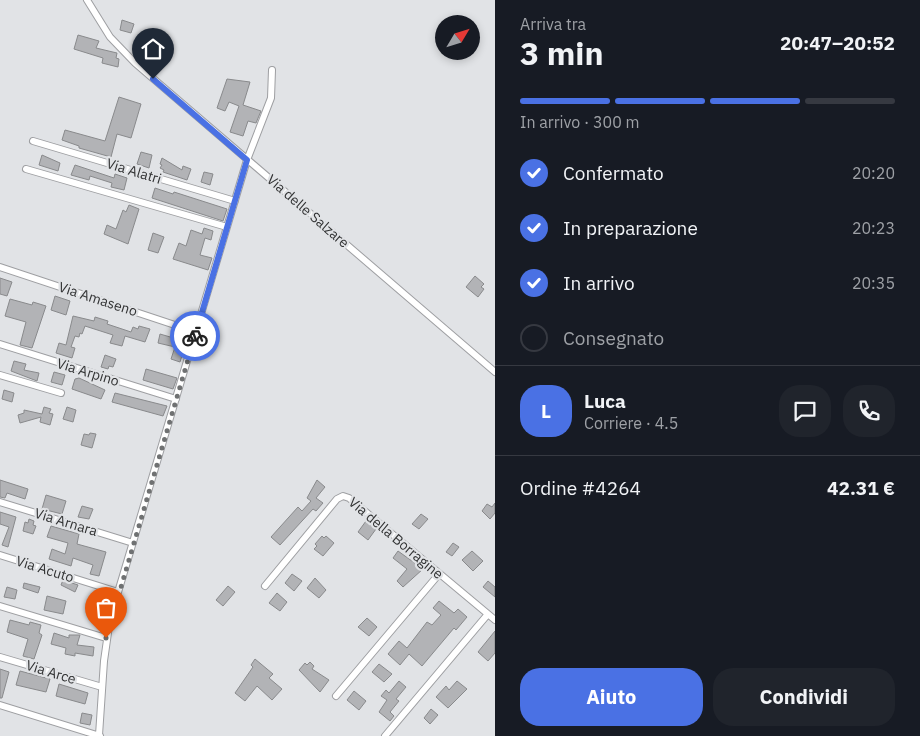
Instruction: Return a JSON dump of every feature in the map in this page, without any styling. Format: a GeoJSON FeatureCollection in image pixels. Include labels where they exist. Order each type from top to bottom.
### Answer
{"type":"FeatureCollection","features":[{"type":"Feature","properties":{"kind":"street","name":"Via delle Salzare"},"geometry":{"type":"LineString","coordinates":[[88,0],[106,31],[130,58],[495,372]]}},
{"type":"Feature","properties":{"kind":"street"},"geometry":{"type":"LineString","coordinates":[[0,705],[100,736],[106,638],[118,592],[247,160],[271,98],[272,70]]}},
{"type":"Feature","properties":{"kind":"street","name":"Via Alatri"},"geometry":{"type":"LineString","coordinates":[[33,141],[235,202]]}},
{"type":"Feature","properties":{"kind":"street"},"geometry":{"type":"LineString","coordinates":[[26,169],[227,228]]}},
{"type":"Feature","properties":{"kind":"street","name":"Via Amaseno"},"geometry":{"type":"LineString","coordinates":[[0,267],[196,332]]}},
{"type":"Feature","properties":{"kind":"street","name":"Via Arpino"},"geometry":{"type":"LineString","coordinates":[[0,344],[176,399]]}},
{"type":"Feature","properties":{"kind":"street"},"geometry":{"type":"LineString","coordinates":[[0,375],[61,393]]}},
{"type":"Feature","properties":{"kind":"street","name":"Via della Borragine"},"geometry":{"type":"LineString","coordinates":[[265,586],[337,499],[343,496],[495,620]]}},
{"type":"Feature","properties":{"kind":"street","name":"Via Arnara"},"geometry":{"type":"LineString","coordinates":[[0,502],[133,543]]}},
{"type":"Feature","properties":{"kind":"street","name":"Via Acuto"},"geometry":{"type":"LineString","coordinates":[[0,555],[118,592]]}},
{"type":"Feature","properties":{"kind":"street"},"geometry":{"type":"LineString","coordinates":[[336,696],[439,574]]}},
{"type":"Feature","properties":{"kind":"street"},"geometry":{"type":"LineString","coordinates":[[0,606],[106,638]]}},
{"type":"Feature","properties":{"kind":"street"},"geometry":{"type":"LineString","coordinates":[[385,736],[488,614]]}},
{"type":"Feature","properties":{"kind":"street","name":"Via Arce"},"geometry":{"type":"LineString","coordinates":[[0,657],[102,687]]}},
{"type":"Feature","properties":{"kind":"building"},"geometry":{"type":"Polygon","coordinates":[[[122,20],[134,24],[131,33],[120,30],[122,20]]]}},
{"type":"Feature","properties":{"kind":"building"},"geometry":{"type":"Polygon","coordinates":[[[78,35],[99,41],[96,48],[117,53],[116,58],[119,59],[118,67],[102,63],[103,58],[74,49],[78,35]]]}},
{"type":"Feature","properties":{"kind":"building"},"geometry":{"type":"Polygon","coordinates":[[[227,79],[250,82],[243,105],[261,111],[256,123],[248,121],[243,136],[230,132],[239,106],[229,102],[225,111],[217,108],[227,79]]]}},
{"type":"Feature","properties":{"kind":"building"},"geometry":{"type":"Polygon","coordinates":[[[119,97],[141,104],[131,138],[117,134],[111,157],[79,148],[79,146],[62,140],[65,130],[105,141],[119,97]]]}},
{"type":"Feature","properties":{"kind":"building"},"geometry":{"type":"Polygon","coordinates":[[[141,152],[152,155],[149,168],[137,164],[141,152]]]}},
{"type":"Feature","properties":{"kind":"building"},"geometry":{"type":"Polygon","coordinates":[[[42,155],[60,163],[58,171],[39,165],[42,155]]]}},
{"type":"Feature","properties":{"kind":"building"},"geometry":{"type":"Polygon","coordinates":[[[162,158],[182,170],[183,166],[191,169],[187,180],[163,172],[164,170],[160,168],[162,158]]]}},
{"type":"Feature","properties":{"kind":"building"},"geometry":{"type":"Polygon","coordinates":[[[75,165],[114,178],[115,174],[127,178],[124,190],[111,187],[112,183],[90,176],[89,180],[71,175],[75,165]]]}},
{"type":"Feature","properties":{"kind":"building"},"geometry":{"type":"Polygon","coordinates":[[[204,172],[213,174],[210,185],[201,182],[204,172]]]}},
{"type":"Feature","properties":{"kind":"building"},"geometry":{"type":"Polygon","coordinates":[[[155,188],[227,209],[223,221],[152,198],[155,188]]]}},
{"type":"Feature","properties":{"kind":"building"},"geometry":{"type":"Polygon","coordinates":[[[129,205],[139,209],[128,244],[104,234],[107,225],[116,229],[123,210],[126,212],[129,205]]]}},
{"type":"Feature","properties":{"kind":"building"},"geometry":{"type":"Polygon","coordinates":[[[204,228],[213,231],[211,240],[205,238],[200,255],[212,258],[208,270],[173,259],[179,243],[186,246],[191,230],[202,234],[204,228]]]}},
{"type":"Feature","properties":{"kind":"building"},"geometry":{"type":"Polygon","coordinates":[[[153,233],[164,237],[158,253],[148,250],[153,233]]]}},
{"type":"Feature","properties":{"kind":"building"},"geometry":{"type":"Polygon","coordinates":[[[475,276],[484,284],[481,287],[484,289],[478,297],[466,287],[475,276]]]}},
{"type":"Feature","properties":{"kind":"building"},"geometry":{"type":"Polygon","coordinates":[[[0,278],[12,282],[7,296],[0,294],[0,278]]]}},
{"type":"Feature","properties":{"kind":"building"},"geometry":{"type":"Polygon","coordinates":[[[55,296],[70,301],[66,315],[51,310],[55,296]]]}},
{"type":"Feature","properties":{"kind":"building"},"geometry":{"type":"Polygon","coordinates":[[[10,299],[32,305],[33,302],[46,306],[32,348],[20,345],[26,322],[5,316],[10,299]]]}},
{"type":"Feature","properties":{"kind":"building"},"geometry":{"type":"Polygon","coordinates":[[[73,316],[94,321],[95,317],[108,321],[107,324],[131,332],[133,327],[138,329],[139,326],[150,329],[145,342],[125,336],[122,346],[110,343],[113,335],[85,326],[79,337],[75,336],[71,347],[75,348],[72,358],[56,353],[59,343],[66,345],[73,316]]]}},
{"type":"Feature","properties":{"kind":"building"},"geometry":{"type":"Polygon","coordinates":[[[160,334],[177,339],[179,336],[187,339],[180,362],[171,359],[175,347],[158,343],[160,334]]]}},
{"type":"Feature","properties":{"kind":"building"},"geometry":{"type":"Polygon","coordinates":[[[105,355],[116,359],[113,367],[109,366],[108,369],[101,367],[105,355]]]}},
{"type":"Feature","properties":{"kind":"building"},"geometry":{"type":"Polygon","coordinates":[[[14,361],[26,364],[24,370],[39,373],[37,381],[11,371],[14,361]]]}},
{"type":"Feature","properties":{"kind":"building"},"geometry":{"type":"Polygon","coordinates":[[[146,369],[177,378],[173,389],[143,380],[146,369]]]}},
{"type":"Feature","properties":{"kind":"building"},"geometry":{"type":"Polygon","coordinates":[[[54,372],[65,375],[62,385],[51,382],[54,372]]]}},
{"type":"Feature","properties":{"kind":"building"},"geometry":{"type":"Polygon","coordinates":[[[79,378],[105,390],[101,399],[72,389],[75,379],[79,378]]]}},
{"type":"Feature","properties":{"kind":"building"},"geometry":{"type":"Polygon","coordinates":[[[4,390],[14,393],[12,402],[2,399],[4,390]]]}},
{"type":"Feature","properties":{"kind":"building"},"geometry":{"type":"Polygon","coordinates":[[[115,393],[167,406],[163,416],[112,402],[115,393]]]}},
{"type":"Feature","properties":{"kind":"building"},"geometry":{"type":"Polygon","coordinates":[[[44,407],[51,409],[49,413],[53,414],[50,425],[40,422],[41,417],[20,423],[18,415],[24,413],[24,410],[42,414],[44,407]]]}},
{"type":"Feature","properties":{"kind":"building"},"geometry":{"type":"Polygon","coordinates":[[[67,407],[76,410],[73,422],[63,419],[67,407]]]}},
{"type":"Feature","properties":{"kind":"building"},"geometry":{"type":"Polygon","coordinates":[[[90,433],[96,434],[92,448],[81,445],[84,434],[89,435],[90,433]]]}},
{"type":"Feature","properties":{"kind":"building"},"geometry":{"type":"Polygon","coordinates":[[[0,480],[28,489],[25,499],[7,493],[5,498],[0,497],[0,480]]]}},
{"type":"Feature","properties":{"kind":"building"},"geometry":{"type":"Polygon","coordinates":[[[317,480],[325,487],[316,498],[323,503],[316,511],[313,509],[280,545],[271,537],[298,507],[302,511],[311,501],[307,498],[317,480]]]}},
{"type":"Feature","properties":{"kind":"building"},"geometry":{"type":"Polygon","coordinates":[[[46,495],[66,501],[62,514],[42,509],[46,495]]]}},
{"type":"Feature","properties":{"kind":"building"},"geometry":{"type":"Polygon","coordinates":[[[495,503],[495,513],[490,519],[482,511],[487,504],[492,507],[495,503]]]}},
{"type":"Feature","properties":{"kind":"building"},"geometry":{"type":"Polygon","coordinates":[[[82,506],[93,509],[89,519],[78,517],[82,506]]]}},
{"type":"Feature","properties":{"kind":"building"},"geometry":{"type":"Polygon","coordinates":[[[0,512],[16,517],[8,547],[2,545],[9,527],[0,524],[0,512]]]}},
{"type":"Feature","properties":{"kind":"building"},"geometry":{"type":"Polygon","coordinates":[[[421,514],[428,519],[419,529],[412,524],[421,514]]]}},
{"type":"Feature","properties":{"kind":"building"},"geometry":{"type":"Polygon","coordinates":[[[29,519],[34,521],[33,525],[36,526],[33,534],[23,531],[25,522],[28,523],[29,519]]]}},
{"type":"Feature","properties":{"kind":"building"},"geometry":{"type":"Polygon","coordinates":[[[366,521],[376,529],[368,540],[358,532],[366,521]]]}},
{"type":"Feature","properties":{"kind":"building"},"geometry":{"type":"Polygon","coordinates":[[[51,526],[79,534],[77,544],[106,552],[99,576],[90,574],[93,565],[73,558],[71,566],[49,559],[52,549],[65,554],[68,543],[47,537],[51,526]]]}},
{"type":"Feature","properties":{"kind":"building"},"geometry":{"type":"Polygon","coordinates":[[[322,536],[324,538],[326,536],[334,543],[323,556],[314,549],[317,546],[315,544],[322,536]]]}},
{"type":"Feature","properties":{"kind":"building"},"geometry":{"type":"Polygon","coordinates":[[[453,543],[459,547],[452,556],[446,552],[453,543]]]}},
{"type":"Feature","properties":{"kind":"building"},"geometry":{"type":"Polygon","coordinates":[[[398,551],[423,569],[403,587],[397,581],[407,569],[393,558],[398,551]]]}},
{"type":"Feature","properties":{"kind":"building"},"geometry":{"type":"Polygon","coordinates":[[[472,551],[483,561],[473,571],[462,560],[472,551]]]}},
{"type":"Feature","properties":{"kind":"building"},"geometry":{"type":"Polygon","coordinates":[[[292,574],[302,581],[294,591],[285,583],[292,574]]]}},
{"type":"Feature","properties":{"kind":"building"},"geometry":{"type":"Polygon","coordinates":[[[315,578],[326,590],[319,598],[307,588],[315,578]]]}},
{"type":"Feature","properties":{"kind":"building"},"geometry":{"type":"Polygon","coordinates":[[[63,580],[78,585],[75,592],[61,585],[63,580]]]}},
{"type":"Feature","properties":{"kind":"building"},"geometry":{"type":"Polygon","coordinates":[[[488,581],[495,587],[495,597],[483,587],[488,581]]]}},
{"type":"Feature","properties":{"kind":"building"},"geometry":{"type":"Polygon","coordinates":[[[24,583],[40,587],[38,593],[23,588],[24,583]]]}},
{"type":"Feature","properties":{"kind":"building"},"geometry":{"type":"Polygon","coordinates":[[[228,586],[235,592],[223,606],[216,600],[228,586]]]}},
{"type":"Feature","properties":{"kind":"building"},"geometry":{"type":"Polygon","coordinates":[[[7,587],[17,590],[15,599],[4,597],[7,587]]]}},
{"type":"Feature","properties":{"kind":"building"},"geometry":{"type":"Polygon","coordinates":[[[277,593],[287,602],[280,611],[269,603],[277,593]]]}},
{"type":"Feature","properties":{"kind":"building"},"geometry":{"type":"Polygon","coordinates":[[[47,596],[66,601],[63,614],[44,610],[47,596]]]}},
{"type":"Feature","properties":{"kind":"building"},"geometry":{"type":"Polygon","coordinates":[[[439,601],[454,613],[458,609],[467,617],[456,630],[454,628],[422,666],[409,654],[400,665],[388,654],[399,641],[407,648],[427,622],[432,625],[441,615],[433,608],[439,601]]]}},
{"type":"Feature","properties":{"kind":"building"},"geometry":{"type":"Polygon","coordinates":[[[367,618],[377,627],[369,636],[358,627],[367,618]]]}},
{"type":"Feature","properties":{"kind":"building"},"geometry":{"type":"Polygon","coordinates":[[[10,620],[29,625],[30,622],[41,625],[39,633],[42,635],[34,659],[23,656],[28,639],[7,632],[10,620]]]}},
{"type":"Feature","properties":{"kind":"building"},"geometry":{"type":"Polygon","coordinates":[[[495,631],[495,653],[488,661],[478,652],[495,631]]]}},
{"type":"Feature","properties":{"kind":"building"},"geometry":{"type":"Polygon","coordinates":[[[54,633],[69,638],[69,635],[80,635],[77,645],[94,647],[93,656],[75,653],[75,656],[65,654],[66,648],[51,644],[54,633]]]}},
{"type":"Feature","properties":{"kind":"building"},"geometry":{"type":"Polygon","coordinates":[[[255,659],[273,674],[269,678],[282,689],[272,700],[257,686],[245,701],[235,693],[253,667],[251,665],[255,659]]]}},
{"type":"Feature","properties":{"kind":"building"},"geometry":{"type":"Polygon","coordinates":[[[310,662],[314,666],[312,669],[329,680],[320,692],[299,670],[305,663],[307,665],[310,662]]]}},
{"type":"Feature","properties":{"kind":"building"},"geometry":{"type":"Polygon","coordinates":[[[379,664],[392,674],[384,682],[372,672],[379,664]]]}},
{"type":"Feature","properties":{"kind":"building"},"geometry":{"type":"Polygon","coordinates":[[[0,669],[9,672],[2,698],[0,698],[0,669]]]}},
{"type":"Feature","properties":{"kind":"building"},"geometry":{"type":"Polygon","coordinates":[[[20,671],[50,679],[46,692],[16,685],[20,671]]]}},
{"type":"Feature","properties":{"kind":"building"},"geometry":{"type":"Polygon","coordinates":[[[399,681],[406,687],[396,699],[399,701],[390,712],[394,716],[390,721],[379,712],[387,700],[381,696],[386,690],[389,693],[399,681]]]}},
{"type":"Feature","properties":{"kind":"building"},"geometry":{"type":"Polygon","coordinates":[[[457,681],[467,689],[448,708],[436,697],[446,686],[449,690],[457,681]]]}},
{"type":"Feature","properties":{"kind":"building"},"geometry":{"type":"Polygon","coordinates":[[[59,684],[88,693],[85,704],[56,696],[59,684]]]}},
{"type":"Feature","properties":{"kind":"building"},"geometry":{"type":"Polygon","coordinates":[[[354,691],[366,701],[359,710],[347,700],[354,691]]]}},
{"type":"Feature","properties":{"kind":"building"},"geometry":{"type":"Polygon","coordinates":[[[431,709],[438,715],[430,724],[424,718],[431,709]]]}},
{"type":"Feature","properties":{"kind":"building"},"geometry":{"type":"Polygon","coordinates":[[[82,713],[92,715],[90,725],[80,723],[82,713]]]}},
{"type":"Feature","properties":{"kind":"way so far"},"geometry":{"type":"LineString","coordinates":[[106,638],[110,619],[195,336]]}},
{"type":"Feature","properties":{"kind":"route"},"geometry":{"type":"LineString","coordinates":[[153,79],[247,160],[195,336]]}}]}
